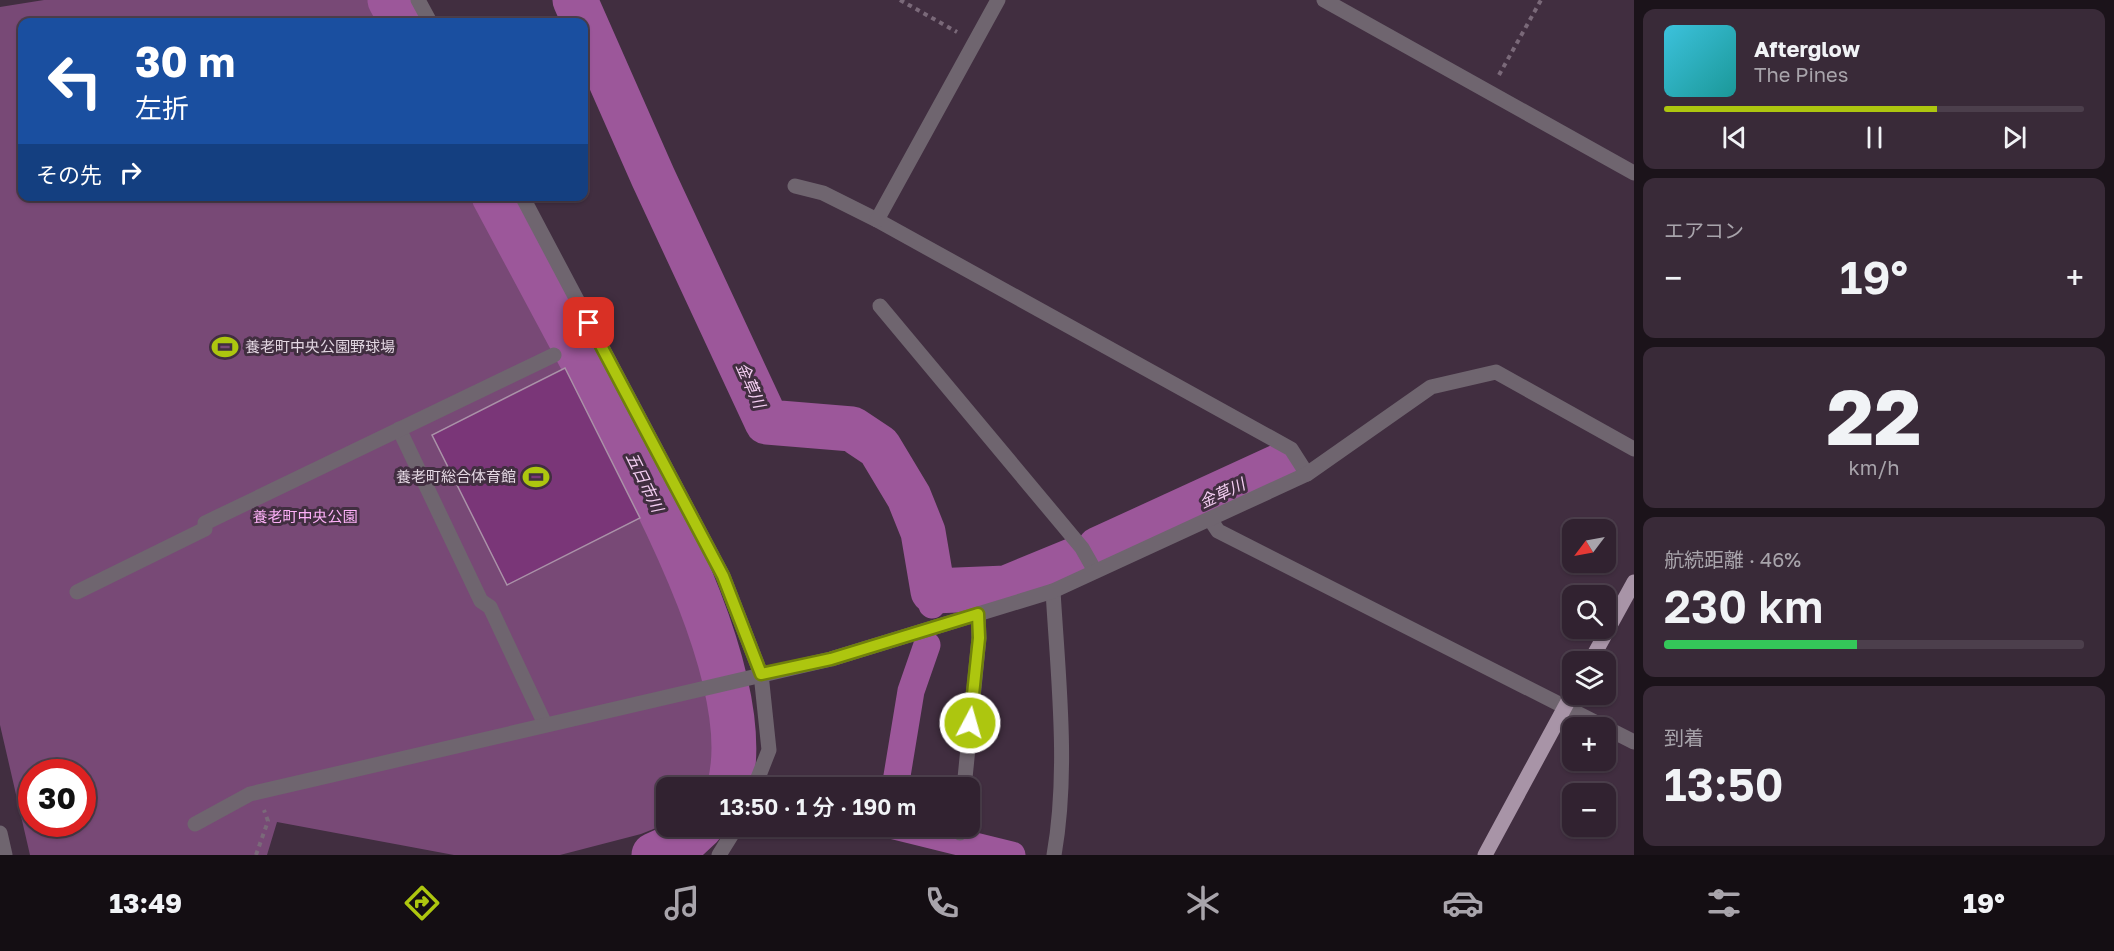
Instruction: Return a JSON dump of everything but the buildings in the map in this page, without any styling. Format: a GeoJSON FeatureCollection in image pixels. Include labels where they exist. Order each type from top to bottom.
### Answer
{"type":"FeatureCollection","features":[{"type":"Feature","properties":{"kind":"main road"},"geometry":{"type":"LineString","coordinates":[[1596,651],[1634,582]]}},
{"type":"Feature","properties":{"kind":"main road"},"geometry":{"type":"LineString","coordinates":[[1485,855],[1567,705]]}},
{"type":"Feature","properties":{"kind":"street"},"geometry":{"type":"LineString","coordinates":[[418,0],[428,18]]}},
{"type":"Feature","properties":{"kind":"street"},"geometry":{"type":"LineString","coordinates":[[877,220],[998,0]]}},
{"type":"Feature","properties":{"kind":"street"},"geometry":{"type":"LineString","coordinates":[[1324,0],[1634,172]]}},
{"type":"Feature","properties":{"kind":"street"},"geometry":{"type":"LineString","coordinates":[[795,186],[823,193],[877,220],[1290,449],[1307,474]]}},
{"type":"Feature","properties":{"kind":"street"},"geometry":{"type":"LineString","coordinates":[[525,201],[723,576],[761,674],[769,750],[758,777]]}},
{"type":"Feature","properties":{"kind":"street"},"geometry":{"type":"LineString","coordinates":[[880,306],[1082,548],[1095,571]]}},
{"type":"Feature","properties":{"kind":"street"},"geometry":{"type":"LineString","coordinates":[[77,592],[205,529],[205,523],[554,355]]}},
{"type":"Feature","properties":{"kind":"street"},"geometry":{"type":"LineString","coordinates":[[195,824],[257,792],[831,659],[1053,591],[1307,474],[1431,387],[1496,372],[1634,449]]}},
{"type":"Feature","properties":{"kind":"street"},"geometry":{"type":"LineString","coordinates":[[399,429],[482,601],[490,607],[545,724]]}},
{"type":"Feature","properties":{"kind":"street"},"geometry":{"type":"LineString","coordinates":[[1210,519],[1218,531],[1562,698]]}},
{"type":"Feature","properties":{"kind":"street"},"geometry":{"type":"LineString","coordinates":[[1053,591],[1059,685],[1060,818],[1053,855]]}},
{"type":"Feature","properties":{"kind":"street"},"geometry":{"type":"LineString","coordinates":[[965,777],[979,638],[978,614]]}},
{"type":"Feature","properties":{"kind":"street"},"geometry":{"type":"LineString","coordinates":[[1575,705],[1634,742]]}},
{"type":"Feature","properties":{"kind":"street"},"geometry":{"type":"LineString","coordinates":[[0,833],[5,855]]}},
{"type":"Feature","properties":{"kind":"street"},"geometry":{"type":"LineString","coordinates":[[719,855],[730,837]]}},
{"type":"Feature","properties":{"kind":"path"},"geometry":{"type":"LineString","coordinates":[[900,0],[975,42]]}},
{"type":"Feature","properties":{"kind":"path"},"geometry":{"type":"LineString","coordinates":[[1490,92],[1541,0]]}},
{"type":"Feature","properties":{"kind":"path"},"geometry":{"type":"LineString","coordinates":[[256,855],[268,821],[257,792]]}},
{"type":"Feature","properties":{"kind":"green space","name":"養老町中央公園"},"geometry":{"type":"Polygon","coordinates":[[[44,0],[378,0],[388,18],[18,18],[18,201],[484,201],[654,523],[709,658],[726,743],[717,777],[656,777],[656,828],[560,855],[454,855],[277,822],[267,855],[30,855],[26,837],[96,837],[96,759],[18,759],[18,803],[0,725],[0,7],[44,0]]]}},
{"type":"Feature","properties":{"kind":"waterway","name":"五日市川"},"geometry":{"type":"LineString","coordinates":[[390,0],[400,18]]}},
{"type":"Feature","properties":{"kind":"waterway","name":"金草川"},"geometry":{"type":"LineString","coordinates":[[575,0],[583,18]]}},
{"type":"Feature","properties":{"kind":"waterway","name":"金草川"},"geometry":{"type":"LineString","coordinates":[[588,30],[653,177],[767,422],[852,429],[879,447],[909,497],[923,532],[933,591],[1006,588],[1074,560]]}},
{"type":"Feature","properties":{"kind":"waterway","name":"五日市川"},"geometry":{"type":"LineString","coordinates":[[497,201],[640,470],[691,580],[713,637],[728,692],[734,743],[730,777]]}},
{"type":"Feature","properties":{"kind":"waterway","name":"金草川"},"geometry":{"type":"LineString","coordinates":[[1099,549],[1280,466]]}},
{"type":"Feature","properties":{"kind":"waterway"},"geometry":{"type":"LineString","coordinates":[[932,605],[933,591]]}},
{"type":"Feature","properties":{"kind":"waterway"},"geometry":{"type":"LineString","coordinates":[[897,777],[911,691],[927,645]]}},
{"type":"Feature","properties":{"kind":"waterway","name":"五日市川"},"geometry":{"type":"LineString","coordinates":[[654,855],[689,837]]}},
{"type":"Feature","properties":{"kind":"waterway"},"geometry":{"type":"LineString","coordinates":[[939,837],[1012,855]]}},
{"type":"Feature","properties":{"kind":"place","name":"養老町中央公園野球場"},"geometry":{"type":"Point","coordinates":[225,347]}},
{"type":"Feature","properties":{"kind":"place","name":"養老町総合体育館"},"geometry":{"type":"Point","coordinates":[536,477]}},
{"type":"Feature","properties":{"kind":"route"},"geometry":{"type":"LineString","coordinates":[[589,323],[723,576],[761,674],[831,659],[978,614],[979,638],[970,723]]}}]}
